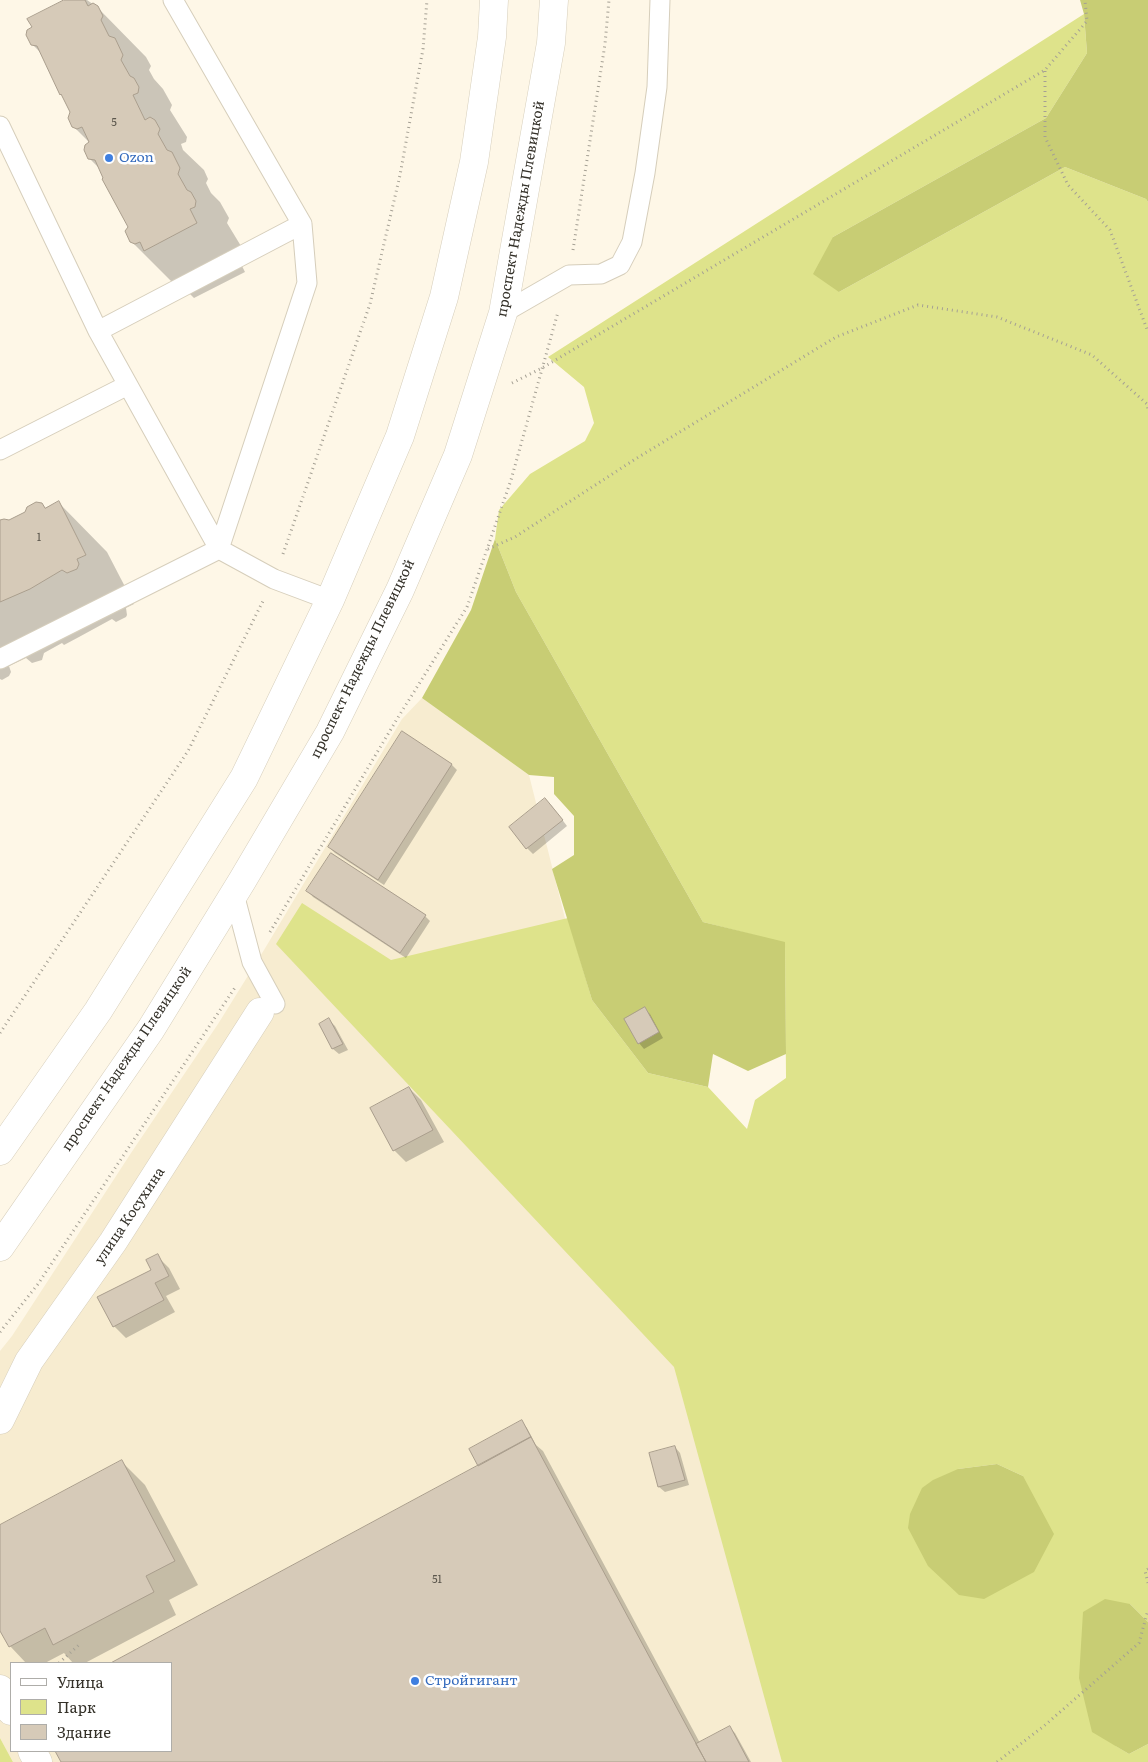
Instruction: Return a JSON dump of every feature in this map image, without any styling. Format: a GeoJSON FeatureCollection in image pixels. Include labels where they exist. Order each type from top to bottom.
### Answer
{"type":"FeatureCollection","features":[{"type":"Feature","properties":{"kind":"main road"},"geometry":{"type":"LineString","coordinates":[[0,1151],[98,1011],[244,778],[330,600],[400,436],[444,297],[474,162],[492,37],[494,0]]}},
{"type":"Feature","properties":{"kind":"main road","name":"проспект Надежды Плевицкой"},"geometry":{"type":"LineString","coordinates":[[0,1247],[151,1029],[234,894],[330,732],[400,590],[458,455],[503,313],[551,43],[554,0]]}},
{"type":"Feature","properties":{"kind":"main road","name":"улица Косухина"},"geometry":{"type":"LineString","coordinates":[[0,1420],[29,1361],[113,1242],[268,1008]]}},
{"type":"Feature","properties":{"kind":"main road"},"geometry":{"type":"LineString","coordinates":[[0,1689],[10,1709]]}},
{"type":"Feature","properties":{"kind":"lane"},"geometry":{"type":"LineString","coordinates":[[0,658],[219,549],[307,283],[302,224],[173,0]]}},
{"type":"Feature","properties":{"kind":"lane"},"geometry":{"type":"LineString","coordinates":[[503,313],[569,275],[601,274],[620,265],[632,242],[645,173],[657,87],[660,0]]}},
{"type":"Feature","properties":{"kind":"lane"},"geometry":{"type":"LineString","coordinates":[[0,126],[98,331],[219,549],[274,579],[330,600]]}},
{"type":"Feature","properties":{"kind":"lane"},"geometry":{"type":"LineString","coordinates":[[98,331],[302,224]]}},
{"type":"Feature","properties":{"kind":"lane"},"geometry":{"type":"LineString","coordinates":[[0,450],[128,385]]}},
{"type":"Feature","properties":{"kind":"lane"},"geometry":{"type":"LineString","coordinates":[[234,894],[252,962],[268,1008]]}},
{"type":"Feature","properties":{"kind":"path"},"geometry":{"type":"LineString","coordinates":[[0,1033],[188,751],[274,579],[370,304],[400,176],[422,49],[427,0]]}},
{"type":"Feature","properties":{"kind":"path"},"geometry":{"type":"LineString","coordinates":[[475,401],[550,363],[1046,70],[1087,21],[1084,0]]}},
{"type":"Feature","properties":{"kind":"path"},"geometry":{"type":"LineString","coordinates":[[1046,70],[1045,137],[1068,184],[1110,230],[1148,332]]}},
{"type":"Feature","properties":{"kind":"path"},"geometry":{"type":"LineString","coordinates":[[488,550],[515,537],[637,458],[836,337],[918,305],[997,317],[1092,354],[1147,404],[1148,410]]}},
{"type":"Feature","properties":{"kind":"path"},"geometry":{"type":"LineString","coordinates":[[1148,1569],[1145,1571],[1148,1583]]}},
{"type":"Feature","properties":{"kind":"path"},"geometry":{"type":"LineString","coordinates":[[997,1762],[1044,1726],[1139,1643],[1148,1610]]}},
{"type":"Feature","properties":{"kind":"path"},"geometry":{"type":"LineString","coordinates":[[60,1662],[81,1643]]}},
{"type":"Feature","properties":{"kind":"shaded area"},"geometry":{"type":"Polygon","coordinates":[[[422,698],[529,775],[691,1420],[869,1762],[13,1762],[0,1738],[0,1351],[12,1336],[131,1153],[218,1024],[402,719],[422,698]]]}},
{"type":"Feature","properties":{"kind":"green space"},"geometry":{"type":"Polygon","coordinates":[[[1080,0],[1148,0],[1148,202],[1146,199],[1065,167],[839,292],[813,274],[833,237],[1046,118],[1087,53],[1084,14],[1080,0]]]}},
{"type":"Feature","properties":{"kind":"green space"},"geometry":{"type":"Polygon","coordinates":[[[1084,14],[1087,53],[1046,118],[833,237],[839,292],[1065,167],[1146,199],[1148,202],[1148,1622],[1130,1604],[1116,1746],[1129,1754],[1148,1744],[1148,1762],[782,1762],[674,1367],[276,944],[302,903],[391,960],[568,918],[592,1000],[648,1073],[708,1087],[747,1129],[755,1100],[786,1078],[785,943],[703,922],[516,592],[495,539],[499,510],[530,474],[585,441],[594,423],[584,387],[548,357],[1084,14]],[[997,1464],[958,1469],[1023,1476],[997,1464]]]}},
{"type":"Feature","properties":{"kind":"green space"},"geometry":{"type":"Polygon","coordinates":[[[495,539],[516,592],[703,922],[785,942],[786,1054],[748,1071],[713,1054],[708,1087],[648,1073],[592,1000],[552,869],[574,855],[574,816],[554,794],[554,777],[529,775],[422,698],[471,610],[495,539]]]}},
{"type":"Feature","properties":{"kind":"green space"},"geometry":{"type":"Polygon","coordinates":[[[997,1464],[1023,1476],[1054,1534],[1034,1572],[984,1599],[959,1595],[928,1566],[908,1528],[910,1514],[922,1488],[933,1480],[958,1469],[997,1464]]]}},
{"type":"Feature","properties":{"kind":"green space"},"geometry":{"type":"Polygon","coordinates":[[[1105,1599],[1130,1604],[1148,1622],[1148,1744],[1129,1754],[1092,1732],[1079,1678],[1083,1612],[1105,1599]]]}},
{"type":"Feature","properties":{"kind":"green space"},"geometry":{"type":"Polygon","coordinates":[[[0,1738],[13,1762],[0,1762],[0,1738]]]}},
{"type":"Feature","properties":{"kind":"building"},"geometry":{"type":"Polygon","coordinates":[[[64,0],[85,0],[88,6],[93,3],[98,6],[103,16],[101,20],[109,36],[115,38],[123,55],[121,60],[139,87],[138,93],[133,95],[145,120],[150,117],[155,120],[160,129],[158,134],[167,150],[172,152],[180,168],[178,174],[196,201],[195,207],[190,209],[197,223],[144,251],[140,242],[135,244],[130,242],[125,231],[128,227],[102,179],[95,160],[88,159],[84,150],[85,145],[89,142],[82,127],[77,129],[72,127],[68,118],[70,112],[37,46],[31,45],[26,35],[27,30],[32,27],[27,19],[64,0]]]}},
{"type":"Feature","properties":{"kind":"building"},"geometry":{"type":"Polygon","coordinates":[[[59,501],[86,555],[77,559],[79,564],[77,569],[67,573],[62,570],[30,589],[0,602],[0,520],[9,520],[25,512],[27,507],[36,502],[42,503],[45,508],[59,501]]]}},
{"type":"Feature","properties":{"kind":"building"},"geometry":{"type":"Polygon","coordinates":[[[402,731],[452,764],[378,880],[328,847],[402,731]]]}},
{"type":"Feature","properties":{"kind":"building"},"geometry":{"type":"Polygon","coordinates":[[[545,798],[563,820],[526,849],[509,827],[545,798]]]}},
{"type":"Feature","properties":{"kind":"building"},"geometry":{"type":"Polygon","coordinates":[[[331,853],[426,915],[400,953],[306,891],[331,853]]]}},
{"type":"Feature","properties":{"kind":"building"},"geometry":{"type":"Polygon","coordinates":[[[645,1007],[659,1032],[638,1044],[624,1019],[645,1007]]]}},
{"type":"Feature","properties":{"kind":"building"},"geometry":{"type":"Polygon","coordinates":[[[329,1018],[343,1044],[332,1049],[319,1024],[329,1018]]]}},
{"type":"Feature","properties":{"kind":"building"},"geometry":{"type":"Polygon","coordinates":[[[409,1087],[433,1130],[393,1151],[370,1108],[409,1087]]]}},
{"type":"Feature","properties":{"kind":"building"},"geometry":{"type":"Polygon","coordinates":[[[158,1254],[169,1276],[155,1283],[164,1300],[113,1327],[97,1297],[151,1270],[146,1260],[158,1254]]]}},
{"type":"Feature","properties":{"kind":"building"},"geometry":{"type":"Polygon","coordinates":[[[522,1420],[531,1437],[478,1466],[469,1449],[522,1420]]]}},
{"type":"Feature","properties":{"kind":"building"},"geometry":{"type":"Polygon","coordinates":[[[531,1437],[706,1762],[61,1762],[56,1752],[172,1752],[172,1662],[113,1662],[531,1437]]]}},
{"type":"Feature","properties":{"kind":"building"},"geometry":{"type":"Polygon","coordinates":[[[675,1446],[685,1480],[658,1487],[649,1453],[675,1446]]]}},
{"type":"Feature","properties":{"kind":"building"},"geometry":{"type":"Polygon","coordinates":[[[122,1460],[175,1561],[146,1576],[154,1592],[53,1645],[45,1628],[9,1647],[0,1631],[0,1525],[122,1460]]]}},
{"type":"Feature","properties":{"kind":"building"},"geometry":{"type":"Polygon","coordinates":[[[730,1726],[749,1762],[706,1762],[696,1744],[730,1726]]]}},
{"type":"Feature","properties":{"kind":"place","name":"Ozon"},"geometry":{"type":"Point","coordinates":[109,158]}},
{"type":"Feature","properties":{"kind":"place","name":"Стройгигант"},"geometry":{"type":"Point","coordinates":[415,1681]}}]}
